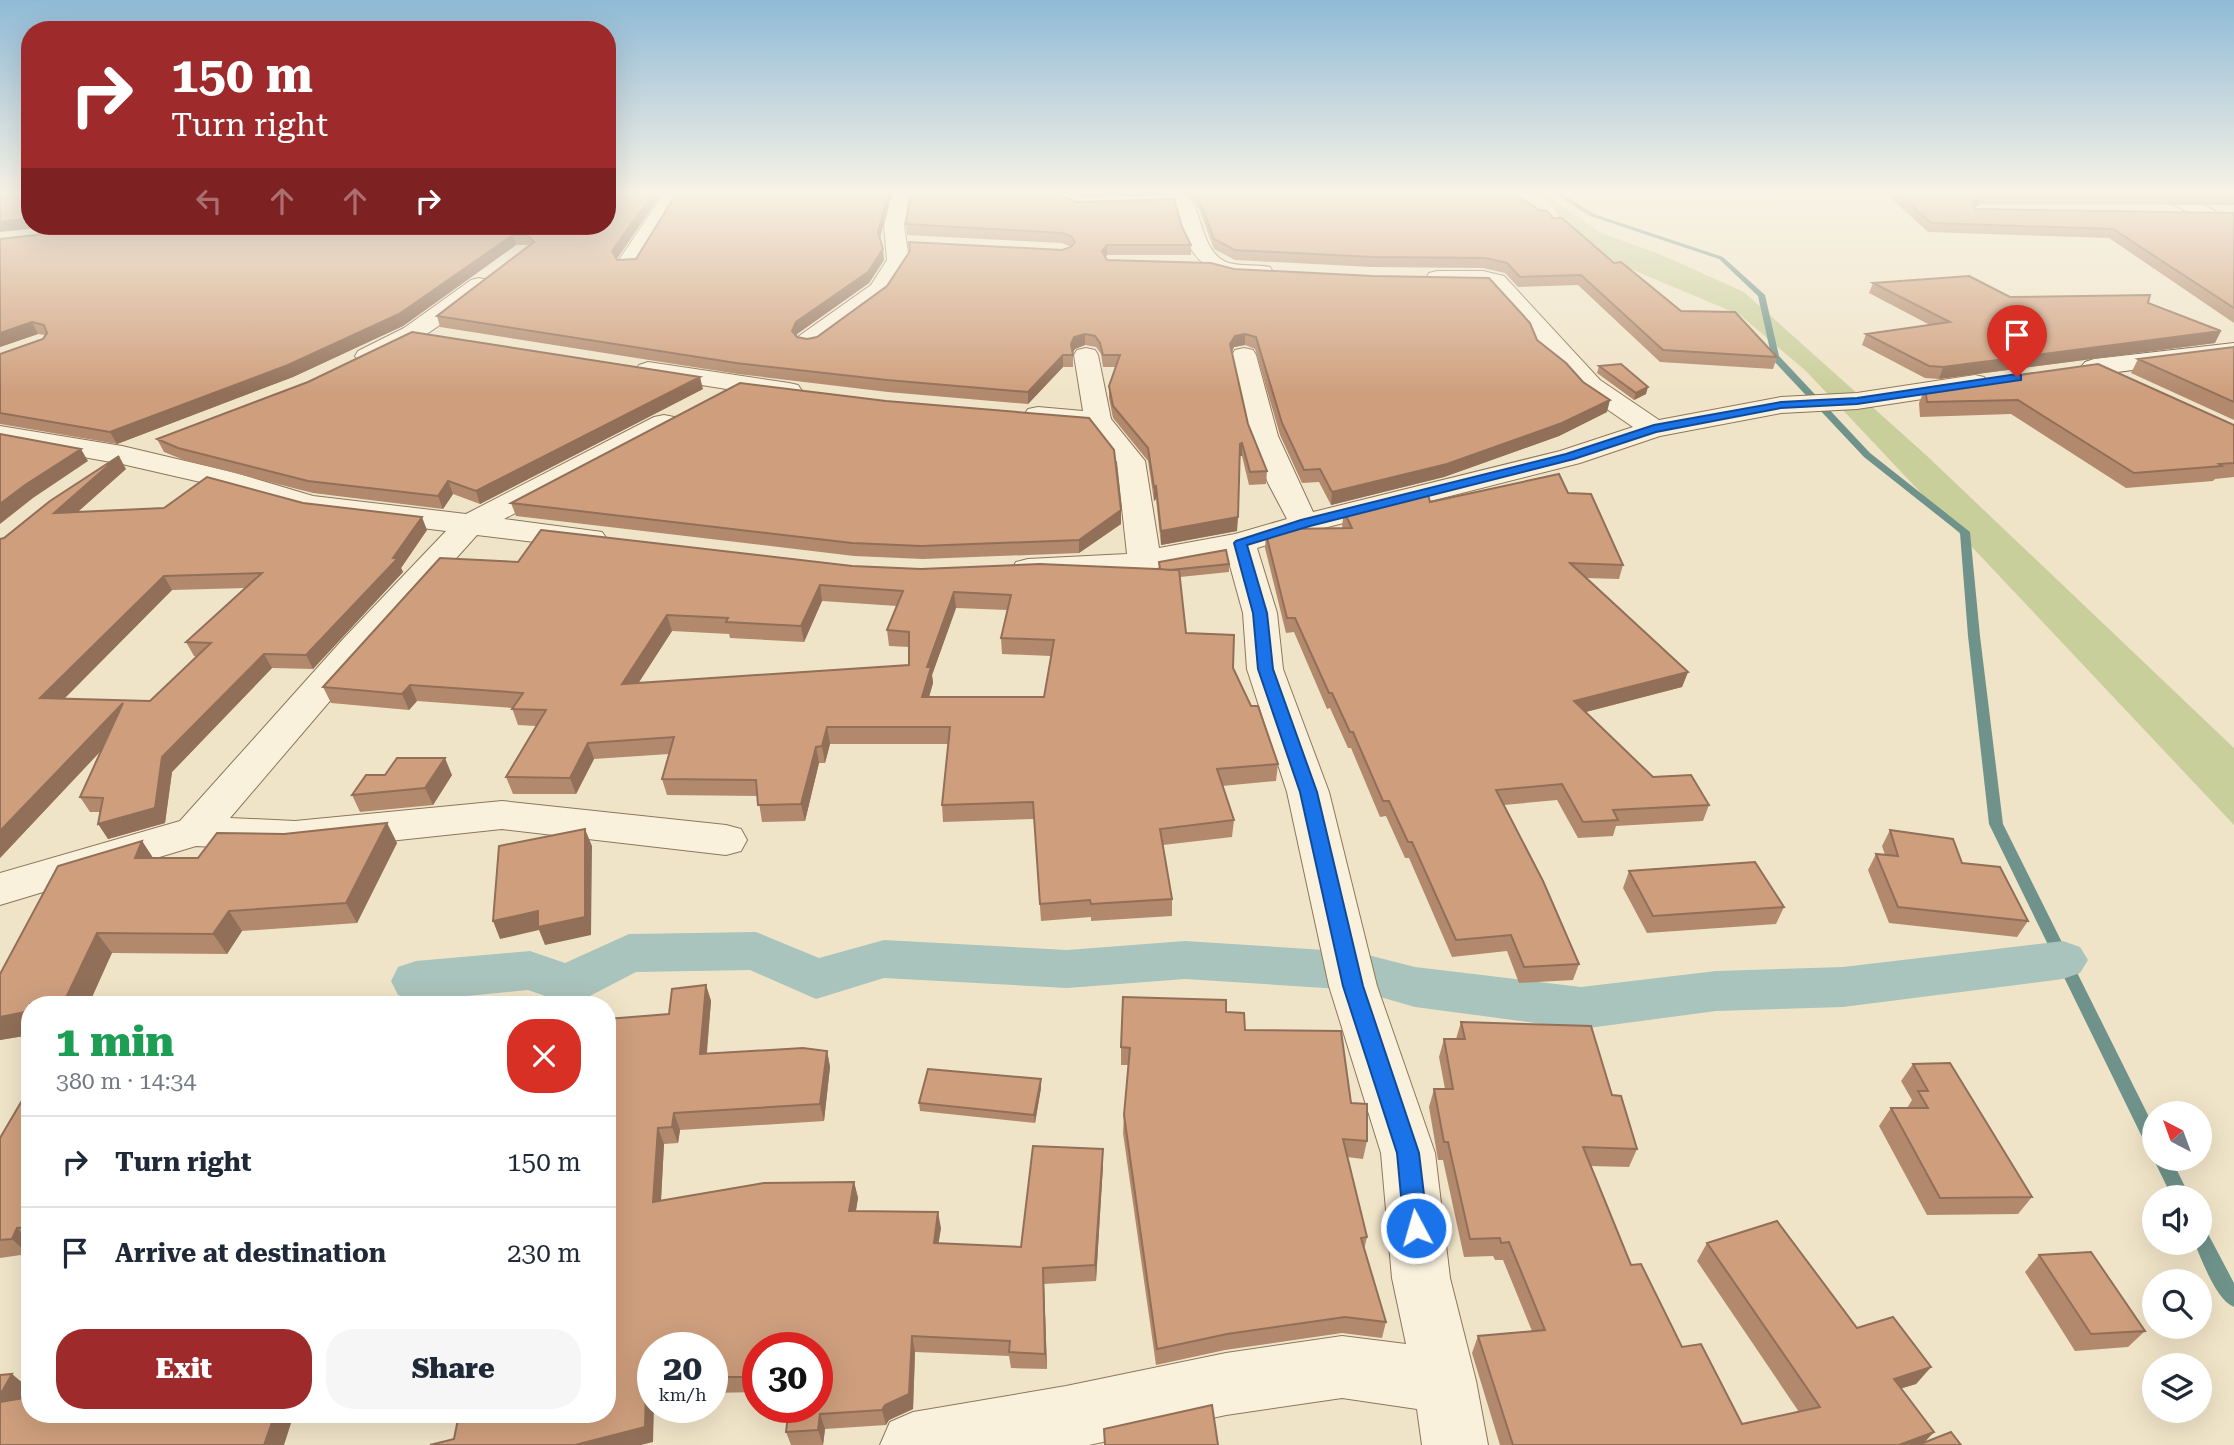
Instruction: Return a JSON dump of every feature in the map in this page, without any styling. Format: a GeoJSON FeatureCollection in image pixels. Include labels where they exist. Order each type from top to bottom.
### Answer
{"type":"FeatureCollection","features":[{"type":"Feature","properties":{"kind":"street"},"geometry":{"type":"LineString","coordinates":[[628,262],[630,258]]}},
{"type":"Feature","properties":{"kind":"street"},"geometry":{"type":"LineString","coordinates":[[808,341],[879,290],[897,258]]}},
{"type":"Feature","properties":{"kind":"street"},"geometry":{"type":"LineString","coordinates":[[1205,258],[1213,265]]}},
{"type":"Feature","properties":{"kind":"street"},"geometry":{"type":"LineString","coordinates":[[1189,264],[1283,273]]}},
{"type":"Feature","properties":{"kind":"street"},"geometry":{"type":"LineString","coordinates":[[351,365],[413,333],[502,267]]}},
{"type":"Feature","properties":{"kind":"street"},"geometry":{"type":"LineString","coordinates":[[1420,277],[1483,278],[1496,281],[1591,386],[1654,429]]}},
{"type":"Feature","properties":{"kind":"street"},"geometry":{"type":"LineString","coordinates":[[413,333],[440,338]]}},
{"type":"Feature","properties":{"kind":"street"},"geometry":{"type":"LineString","coordinates":[[2141,389],[2081,368],[2234,350]]}},
{"type":"Feature","properties":{"kind":"street"},"geometry":{"type":"LineString","coordinates":[[1086,355],[1098,419],[1131,461],[1144,559]]}},
{"type":"Feature","properties":{"kind":"street"},"geometry":{"type":"LineString","coordinates":[[1244,355],[1250,367],[1255,408],[1290,500],[1305,523]]}},
{"type":"Feature","properties":{"kind":"street"},"geometry":{"type":"LineString","coordinates":[[618,366],[820,395]]}},
{"type":"Feature","properties":{"kind":"street"},"geometry":{"type":"LineString","coordinates":[[1000,570],[1124,564],[1240,543],[1305,523],[1570,457],[1654,429],[1781,405],[1857,401],[2004,379]]}},
{"type":"Feature","properties":{"kind":"street"},"geometry":{"type":"LineString","coordinates":[[195,831],[469,525],[738,385]]}},
{"type":"Feature","properties":{"kind":"street"},"geometry":{"type":"LineString","coordinates":[[1019,413],[1098,419]]}},
{"type":"Feature","properties":{"kind":"street"},"geometry":{"type":"LineString","coordinates":[[0,435],[122,455],[226,478],[310,505],[620,542]]}},
{"type":"Feature","properties":{"kind":"street"},"geometry":{"type":"LineString","coordinates":[[89,477],[122,455],[160,440]]}},
{"type":"Feature","properties":{"kind":"street"},"geometry":{"type":"LineString","coordinates":[[1240,543],[1260,613],[1265,669],[1308,792],[1353,986],[1408,1153],[1421,1278],[1445,1381],[1455,1445]]}},
{"type":"Feature","properties":{"kind":"street"},"geometry":{"type":"LineString","coordinates":[[0,889],[195,831],[295,836],[502,815],[726,840]]}},
{"type":"Feature","properties":{"kind":"street"},"geometry":{"type":"LineString","coordinates":[[913,1445],[1066,1418],[1226,1384],[1342,1367],[1445,1381]]}},
{"type":"Feature","properties":{"kind":"green space"},"geometry":{"type":"Polygon","coordinates":[[[1610,258],[1670,258],[1744,292],[1926,455],[2234,748],[2234,825],[1806,371],[1740,315],[1610,258]]]}},
{"type":"Feature","properties":{"kind":"building"},"geometry":{"type":"Polygon","coordinates":[[[0,258],[479,258],[399,314],[288,365],[110,432],[0,413],[0,354],[43,339],[47,333],[44,325],[32,322],[0,333],[0,258]]]}},
{"type":"Feature","properties":{"kind":"building"},"geometry":{"type":"Polygon","coordinates":[[[512,258],[877,258],[868,272],[796,322],[792,331],[797,337],[807,339],[817,337],[887,286],[905,258],[1106,258],[1211,263],[1234,269],[1489,278],[1530,323],[1537,340],[1566,363],[1583,382],[1610,400],[1562,423],[1447,464],[1332,492],[1320,469],[1304,470],[1282,423],[1256,337],[1245,334],[1235,336],[1230,344],[1248,424],[1267,471],[1250,472],[1242,443],[1240,444],[1238,517],[1161,531],[1148,448],[1113,406],[1109,386],[1120,355],[1103,355],[1095,336],[1085,334],[1074,337],[1071,344],[1073,355],[1063,355],[1028,392],[736,363],[437,316],[512,258]]]}},
{"type":"Feature","properties":{"kind":"building"},"geometry":{"type":"Polygon","coordinates":[[[1487,258],[1609,258],[1614,263],[1621,262],[1681,311],[1735,312],[1777,357],[1663,350],[1581,275],[1520,277],[1507,263],[1487,258]]]}},
{"type":"Feature","properties":{"kind":"building"},"geometry":{"type":"Polygon","coordinates":[[[2158,258],[2234,258],[2234,308],[2158,258]]]}},
{"type":"Feature","properties":{"kind":"building"},"geometry":{"type":"Polygon","coordinates":[[[1969,276],[2010,297],[2150,295],[2148,303],[2221,331],[1943,367],[1929,366],[1866,334],[1950,322],[1873,283],[1969,276]]]}},
{"type":"Feature","properties":{"kind":"building"},"geometry":{"type":"Polygon","coordinates":[[[412,332],[700,377],[476,491],[448,481],[438,496],[308,481],[178,448],[157,439],[308,382],[412,332]]]}},
{"type":"Feature","properties":{"kind":"building"},"geometry":{"type":"Polygon","coordinates":[[[2234,347],[2234,402],[2138,359],[2234,347]]]}},
{"type":"Feature","properties":{"kind":"building"},"geometry":{"type":"Polygon","coordinates":[[[1621,364],[1648,387],[1636,393],[1599,366],[1621,364]]]}},
{"type":"Feature","properties":{"kind":"building"},"geometry":{"type":"Polygon","coordinates":[[[2098,364],[2234,425],[2234,463],[2134,473],[2018,400],[1927,402],[1925,388],[2098,364]]]}},
{"type":"Feature","properties":{"kind":"building"},"geometry":{"type":"Polygon","coordinates":[[[740,383],[886,401],[1089,418],[1114,450],[1121,510],[1079,540],[921,546],[852,543],[511,503],[740,383]]]}},
{"type":"Feature","properties":{"kind":"building"},"geometry":{"type":"Polygon","coordinates":[[[0,434],[81,449],[0,504],[0,434]]]}},
{"type":"Feature","properties":{"kind":"building"},"geometry":{"type":"Polygon","coordinates":[[[119,456],[54,513],[164,508],[207,477],[303,503],[422,517],[393,558],[398,558],[306,655],[264,654],[162,757],[155,808],[98,824],[103,798],[80,797],[123,703],[0,831],[0,539],[50,501],[119,456]],[[262,573],[164,576],[40,698],[150,701],[211,643],[186,642],[262,573]]]}},
{"type":"Feature","properties":{"kind":"building"},"geometry":{"type":"Polygon","coordinates":[[[1559,474],[1568,493],[1591,494],[1623,565],[1570,563],[1688,672],[1574,701],[1653,777],[1691,775],[1709,805],[1613,810],[1618,820],[1583,822],[1562,784],[1496,790],[1543,881],[1579,964],[1524,967],[1511,935],[1456,940],[1412,842],[1408,842],[1389,801],[1383,801],[1353,732],[1350,732],[1332,693],[1329,693],[1295,618],[1287,618],[1266,534],[1284,529],[1352,528],[1344,512],[1427,491],[1430,502],[1559,474]]]}},
{"type":"Feature","properties":{"kind":"building"},"geometry":{"type":"Polygon","coordinates":[[[541,530],[852,566],[921,569],[1040,564],[1179,570],[1186,633],[1234,635],[1233,668],[1251,706],[1258,706],[1278,764],[1217,769],[1234,820],[1160,829],[1172,899],[1091,904],[1090,900],[1040,904],[1033,802],[942,805],[950,727],[827,727],[822,746],[816,747],[801,804],[758,805],[756,780],[662,779],[674,737],[588,743],[570,778],[506,777],[546,710],[512,709],[523,693],[410,685],[402,694],[323,687],[440,558],[518,562],[541,530]],[[820,585],[801,626],[726,622],[728,618],[667,615],[622,684],[909,665],[909,632],[887,630],[903,591],[820,585]],[[954,592],[927,667],[931,667],[922,697],[1044,697],[1054,640],[1001,638],[1011,595],[954,592]]]}},
{"type":"Feature","properties":{"kind":"building"},"geometry":{"type":"Polygon","coordinates":[[[1226,550],[1229,564],[1160,569],[1159,562],[1226,550]]]}},
{"type":"Feature","properties":{"kind":"building"},"geometry":{"type":"Polygon","coordinates":[[[397,758],[445,758],[425,788],[352,795],[366,775],[385,775],[397,758]]]}},
{"type":"Feature","properties":{"kind":"building"},"geometry":{"type":"Polygon","coordinates":[[[387,823],[346,903],[229,911],[213,934],[97,933],[67,996],[21,996],[21,1013],[0,1017],[0,974],[58,866],[142,841],[135,858],[198,858],[217,833],[284,834],[387,823]]]}},
{"type":"Feature","properties":{"kind":"building"},"geometry":{"type":"Polygon","coordinates":[[[585,829],[585,917],[538,927],[538,911],[493,921],[499,846],[585,829]]]}},
{"type":"Feature","properties":{"kind":"building"},"geometry":{"type":"Polygon","coordinates":[[[1890,830],[1953,839],[1962,863],[2000,867],[2028,921],[1898,907],[1876,854],[1898,856],[1890,830]]]}},
{"type":"Feature","properties":{"kind":"building"},"geometry":{"type":"Polygon","coordinates":[[[1755,862],[1784,907],[1653,916],[1629,871],[1755,862]]]}},
{"type":"Feature","properties":{"kind":"building"},"geometry":{"type":"Polygon","coordinates":[[[706,985],[700,1054],[803,1048],[827,1051],[820,1104],[674,1113],[672,1127],[658,1128],[653,1202],[764,1183],[854,1182],[849,1211],[938,1212],[934,1243],[1021,1247],[1033,1146],[1103,1149],[1095,1265],[1043,1268],[1045,1354],[1009,1352],[1010,1341],[912,1336],[909,1394],[885,1405],[882,1410],[833,1413],[833,1332],[742,1332],[742,1377],[728,1377],[728,1332],[637,1332],[637,1423],[645,1423],[645,1427],[575,1445],[430,1445],[454,1439],[457,1423],[616,1423],[616,1018],[669,1014],[672,989],[706,985]]]}},
{"type":"Feature","properties":{"kind":"building"},"geometry":{"type":"Polygon","coordinates":[[[1123,997],[1226,1000],[1226,1012],[1244,1013],[1245,1030],[1341,1031],[1351,1103],[1367,1104],[1367,1141],[1343,1139],[1367,1237],[1361,1238],[1386,1322],[1345,1317],[1227,1334],[1157,1349],[1124,1115],[1130,1048],[1121,1047],[1123,997]]]}},
{"type":"Feature","properties":{"kind":"building"},"geometry":{"type":"Polygon","coordinates":[[[1461,1022],[1591,1026],[1612,1095],[1621,1096],[1637,1149],[1583,1147],[1631,1265],[1641,1264],[1682,1347],[1701,1344],[1742,1424],[1820,1407],[1707,1243],[1777,1221],[1857,1328],[1893,1317],[1931,1367],[1894,1379],[1934,1432],[1899,1445],[1513,1445],[1478,1336],[1545,1330],[1509,1242],[1501,1243],[1500,1238],[1470,1239],[1448,1142],[1444,1142],[1434,1089],[1453,1089],[1444,1039],[1465,1039],[1461,1022]]]}},
{"type":"Feature","properties":{"kind":"building"},"geometry":{"type":"Polygon","coordinates":[[[1950,1063],[2032,1197],[1940,1198],[1891,1108],[1928,1108],[1918,1091],[1928,1091],[1913,1064],[1950,1063]]]}},
{"type":"Feature","properties":{"kind":"building"},"geometry":{"type":"Polygon","coordinates":[[[928,1069],[1041,1079],[1034,1115],[919,1103],[928,1069]]]}},
{"type":"Feature","properties":{"kind":"building"},"geometry":{"type":"Polygon","coordinates":[[[21,1102],[21,1228],[17,1228],[12,1239],[0,1240],[0,1138],[21,1102]]]}},
{"type":"Feature","properties":{"kind":"building"},"geometry":{"type":"Polygon","coordinates":[[[2091,1252],[2142,1327],[2142,1331],[2091,1334],[2039,1255],[2091,1252]]]}},
{"type":"Feature","properties":{"kind":"building"},"geometry":{"type":"Polygon","coordinates":[[[12,1374],[0,1395],[0,1375],[12,1374]]]}},
{"type":"Feature","properties":{"kind":"building"},"geometry":{"type":"Polygon","coordinates":[[[21,1398],[21,1423],[272,1423],[264,1445],[0,1445],[0,1402],[21,1398]]]}},
{"type":"Feature","properties":{"kind":"building"},"geometry":{"type":"Polygon","coordinates":[[[1212,1405],[1218,1445],[1105,1445],[1104,1429],[1212,1405]]]}},
{"type":"Feature","properties":{"kind":"building"},"geometry":{"type":"Polygon","coordinates":[[[787,1423],[819,1423],[818,1430],[786,1432],[787,1423]]]}},
{"type":"Feature","properties":{"kind":"building"},"geometry":{"type":"Polygon","coordinates":[[[1951,1432],[1961,1445],[1918,1445],[1951,1432]]]}},
{"type":"Feature","properties":{"kind":"waterway"},"geometry":{"type":"LineString","coordinates":[[1721,258],[1761,295],[1775,357],[1867,455],[1965,532],[1996,824],[2142,1120]]}},
{"type":"Feature","properties":{"kind":"waterway"},"geometry":{"type":"LineString","coordinates":[[416,981],[530,970],[568,984],[629,953],[756,951],[816,979],[884,959],[1067,969],[1185,960],[1356,971],[1415,987],[1581,1008],[1716,991],[1843,987],[2063,960]]}},
{"type":"Feature","properties":{"kind":"waterway"},"geometry":{"type":"LineString","coordinates":[[2168,1171],[2175,1185]]}},
{"type":"Feature","properties":{"kind":"waterway"},"geometry":{"type":"LineString","coordinates":[[2210,1255],[2234,1298]]}},
{"type":"Feature","properties":{"kind":"route"},"geometry":{"type":"LineString","coordinates":[[1416,1228],[1408,1153],[1353,986],[1308,792],[1265,669],[1260,613],[1240,543],[1305,523],[1570,457],[1654,429],[1781,405],[1857,401],[2017,377]]}}]}
